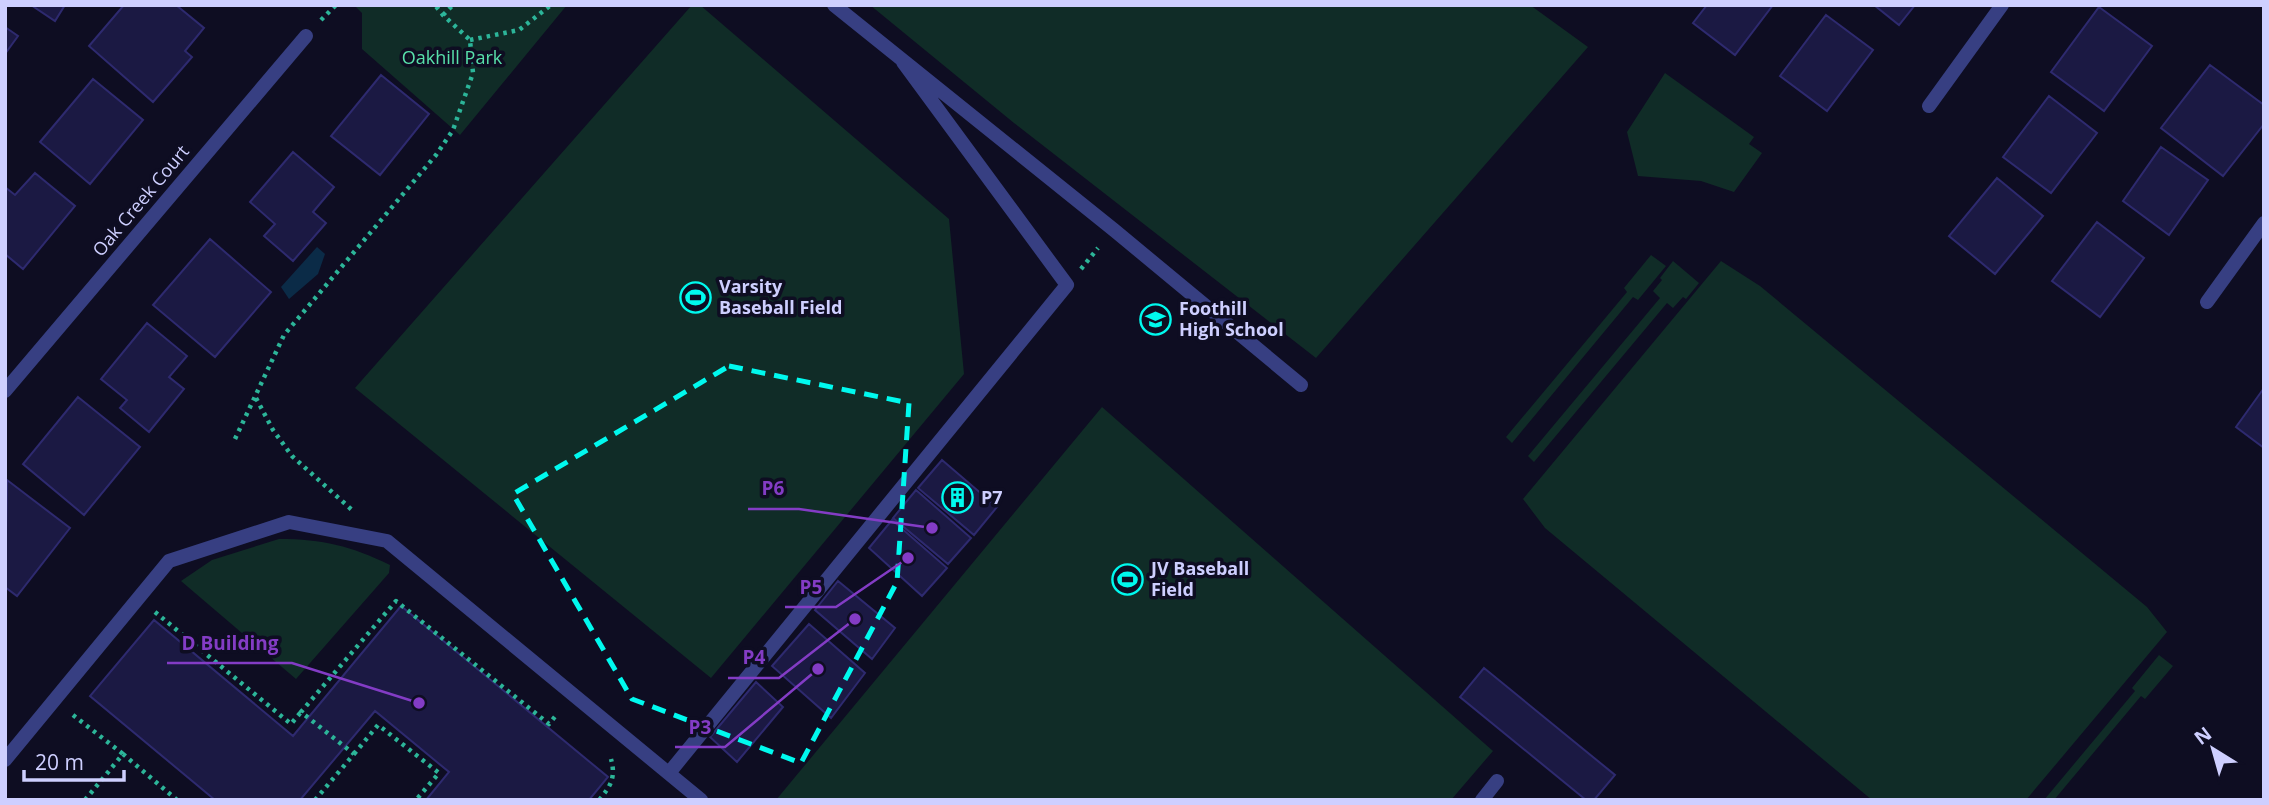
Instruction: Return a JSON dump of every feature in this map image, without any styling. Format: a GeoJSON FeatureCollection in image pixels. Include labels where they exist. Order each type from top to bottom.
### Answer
{"type":"FeatureCollection","features":[{"type":"Feature","properties":{"kind":"street"},"geometry":{"type":"LineString","coordinates":[[834,5],[1114,230],[1301,385]]}},
{"type":"Feature","properties":{"kind":"street"},"geometry":{"type":"LineString","coordinates":[[1928,106],[2002,5]]}},
{"type":"Feature","properties":{"kind":"street","name":"Oak Creek Court"},"geometry":{"type":"LineString","coordinates":[[5,391],[306,36]]}},
{"type":"Feature","properties":{"kind":"street"},"geometry":{"type":"LineString","coordinates":[[669,773],[1067,285],[903,62]]}},
{"type":"Feature","properties":{"kind":"street"},"geometry":{"type":"LineString","coordinates":[[2207,302],[2264,223]]}},
{"type":"Feature","properties":{"kind":"street"},"geometry":{"type":"LineString","coordinates":[[5,760],[169,561],[289,522],[387,541],[701,800]]}},
{"type":"Feature","properties":{"kind":"street"},"geometry":{"type":"LineString","coordinates":[[1482,800],[1497,782]]}},
{"type":"Feature","properties":{"kind":"path"},"geometry":{"type":"LineString","coordinates":[[235,439],[284,335],[436,155],[453,130],[473,73],[470,40],[435,5]]}},
{"type":"Feature","properties":{"kind":"path"},"geometry":{"type":"LineString","coordinates":[[443,15],[453,5]]}},
{"type":"Feature","properties":{"kind":"path"},"geometry":{"type":"LineString","coordinates":[[470,40],[519,30],[551,5]]}},
{"type":"Feature","properties":{"kind":"path"},"geometry":{"type":"LineString","coordinates":[[1067,285],[1114,230]]}},
{"type":"Feature","properties":{"kind":"path"},"geometry":{"type":"LineString","coordinates":[[256,398],[292,456],[387,541]]}},
{"type":"Feature","properties":{"kind":"path"},"geometry":{"type":"LineString","coordinates":[[145,621],[153,611],[290,724],[396,601],[549,724],[559,712]]}},
{"type":"Feature","properties":{"kind":"path"},"geometry":{"type":"LineString","coordinates":[[301,712],[354,754]]}},
{"type":"Feature","properties":{"kind":"path"},"geometry":{"type":"LineString","coordinates":[[72,713],[177,800]]}},
{"type":"Feature","properties":{"kind":"path"},"geometry":{"type":"LineString","coordinates":[[315,800],[378,725],[439,773],[416,800]]}},
{"type":"Feature","properties":{"kind":"path"},"geometry":{"type":"LineString","coordinates":[[599,800],[612,783],[614,769],[611,756],[605,751]]}},
{"type":"Feature","properties":{"kind":"path"},"geometry":{"type":"LineString","coordinates":[[85,800],[123,754]]}},
{"type":"Feature","properties":{"kind":"highlighted area"},"geometry":{"type":"Polygon","coordinates":[[[729,366],[909,403],[897,582],[801,763],[632,699],[513,494],[729,366]]]}},
{"type":"Feature","properties":{"kind":"green space","name":"Oakhill Park"},"geometry":{"type":"Polygon","coordinates":[[[354,5],[567,5],[460,135],[362,49],[362,13],[354,5]]]}},
{"type":"Feature","properties":{"kind":"green space","name":"Varsity Baseball Field"},"geometry":{"type":"Polygon","coordinates":[[[692,5],[700,5],[949,219],[964,374],[711,678],[355,388],[692,5]]]}},
{"type":"Feature","properties":{"kind":"green space"},"geometry":{"type":"Polygon","coordinates":[[[870,5],[1530,5],[1588,47],[1316,358],[1014,123],[870,5]]]}},
{"type":"Feature","properties":{"kind":"green space"},"geometry":{"type":"Polygon","coordinates":[[[1665,73],[1754,137],[1749,144],[1762,153],[1734,192],[1701,181],[1638,176],[1627,132],[1665,73]]]}},
{"type":"Feature","properties":{"kind":"green space"},"geometry":{"type":"Polygon","coordinates":[[[1651,255],[1666,266],[1638,300],[1633,297],[1512,443],[1506,437],[1627,292],[1624,288],[1651,255]]]}},
{"type":"Feature","properties":{"kind":"green space"},"geometry":{"type":"Polygon","coordinates":[[[1673,261],[1699,283],[1686,299],[1683,297],[1673,308],[1667,303],[1534,462],[1528,456],[1660,298],[1653,291],[1673,261]]]}},
{"type":"Feature","properties":{"kind":"green space"},"geometry":{"type":"Polygon","coordinates":[[[1721,261],[1760,286],[2147,607],[2167,632],[2026,800],[1872,800],[1545,528],[1523,499],[1721,261]]]}},
{"type":"Feature","properties":{"kind":"green space","name":"JV Baseball Field"},"geometry":{"type":"Polygon","coordinates":[[[1102,407],[1493,751],[1451,800],[776,800],[1102,407]]]}},
{"type":"Feature","properties":{"kind":"green space"},"geometry":{"type":"Polygon","coordinates":[[[279,539],[309,540],[336,545],[390,565],[389,573],[296,679],[181,581],[212,560],[279,539]]]}},
{"type":"Feature","properties":{"kind":"green space"},"geometry":{"type":"Polygon","coordinates":[[[2159,655],[2173,666],[2145,699],[2141,696],[2054,800],[2044,800],[2135,691],[2132,688],[2159,655]]]}},
{"type":"Feature","properties":{"kind":"water"},"geometry":{"type":"Polygon","coordinates":[[[317,247],[325,254],[318,274],[289,299],[281,287],[317,247]]]}},
{"type":"Feature","properties":{"kind":"building"},"geometry":{"type":"Polygon","coordinates":[[[31,5],[65,5],[55,21],[31,5]]]}},
{"type":"Feature","properties":{"kind":"building"},"geometry":{"type":"Polygon","coordinates":[[[124,5],[176,5],[204,28],[185,51],[192,57],[153,102],[89,46],[124,5]]]}},
{"type":"Feature","properties":{"kind":"building"},"geometry":{"type":"Polygon","coordinates":[[[1707,5],[1773,5],[1735,55],[1693,23],[1707,5]]]}},
{"type":"Feature","properties":{"kind":"building"},"geometry":{"type":"Polygon","coordinates":[[[1874,5],[1915,5],[1899,25],[1874,5]]]}},
{"type":"Feature","properties":{"kind":"building"},"geometry":{"type":"Polygon","coordinates":[[[2099,7],[2152,46],[2104,111],[2051,72],[2099,7]]]}},
{"type":"Feature","properties":{"kind":"building"},"geometry":{"type":"Polygon","coordinates":[[[1826,15],[1873,50],[1827,111],[1780,76],[1826,15]]]}},
{"type":"Feature","properties":{"kind":"building"},"geometry":{"type":"Polygon","coordinates":[[[5,27],[18,36],[5,54],[5,27]]]}},
{"type":"Feature","properties":{"kind":"building"},"geometry":{"type":"Polygon","coordinates":[[[2210,65],[2264,105],[2264,124],[2223,176],[2161,128],[2210,65]]]}},
{"type":"Feature","properties":{"kind":"building"},"geometry":{"type":"Polygon","coordinates":[[[381,75],[429,114],[380,175],[331,136],[381,75]]]}},
{"type":"Feature","properties":{"kind":"building"},"geometry":{"type":"Polygon","coordinates":[[[93,79],[143,120],[90,184],[40,142],[93,79]]]}},
{"type":"Feature","properties":{"kind":"building"},"geometry":{"type":"Polygon","coordinates":[[[2049,96],[2097,133],[2051,193],[2003,157],[2049,96]]]}},
{"type":"Feature","properties":{"kind":"building"},"geometry":{"type":"Polygon","coordinates":[[[2161,147],[2208,180],[2169,235],[2123,201],[2161,147]]]}},
{"type":"Feature","properties":{"kind":"building"},"geometry":{"type":"Polygon","coordinates":[[[293,152],[334,187],[313,212],[326,223],[293,261],[264,236],[275,224],[250,202],[293,152]]]}},
{"type":"Feature","properties":{"kind":"building"},"geometry":{"type":"Polygon","coordinates":[[[35,173],[75,206],[23,269],[5,254],[5,187],[15,195],[35,173]]]}},
{"type":"Feature","properties":{"kind":"building"},"geometry":{"type":"Polygon","coordinates":[[[1997,178],[2043,216],[1995,274],[1949,236],[1997,178]]]}},
{"type":"Feature","properties":{"kind":"building"},"geometry":{"type":"Polygon","coordinates":[[[2097,222],[2144,258],[2100,317],[2052,281],[2097,222]]]}},
{"type":"Feature","properties":{"kind":"building"},"geometry":{"type":"Polygon","coordinates":[[[210,239],[271,292],[215,357],[153,305],[210,239]]]}},
{"type":"Feature","properties":{"kind":"building"},"geometry":{"type":"Polygon","coordinates":[[[147,323],[187,356],[169,377],[184,389],[149,432],[120,408],[127,400],[101,379],[147,323]]]}},
{"type":"Feature","properties":{"kind":"building"},"geometry":{"type":"Polygon","coordinates":[[[2264,388],[2264,448],[2236,427],[2264,388]]]}},
{"type":"Feature","properties":{"kind":"building"},"geometry":{"type":"Polygon","coordinates":[[[78,397],[140,447],[84,515],[23,464],[78,397]]]}},
{"type":"Feature","properties":{"kind":"building","name":"P7"},"geometry":{"type":"Polygon","coordinates":[[[942,460],[997,507],[974,535],[918,488],[942,460]]]}},
{"type":"Feature","properties":{"kind":"building"},"geometry":{"type":"Polygon","coordinates":[[[7,480],[70,528],[17,596],[5,587],[7,480]]]}},
{"type":"Feature","properties":{"kind":"building"},"geometry":{"type":"Polygon","coordinates":[[[916,490],[971,538],[948,564],[893,518],[916,490]]]}},
{"type":"Feature","properties":{"kind":"building"},"geometry":{"type":"Polygon","coordinates":[[[892,520],[947,568],[922,596],[869,548],[892,520]]]}},
{"type":"Feature","properties":{"kind":"building"},"geometry":{"type":"Polygon","coordinates":[[[838,581],[895,628],[872,659],[815,610],[838,581]]]}},
{"type":"Feature","properties":{"kind":"building"},"geometry":{"type":"Polygon","coordinates":[[[401,606],[608,777],[589,800],[426,800],[449,772],[375,711],[300,800],[215,800],[90,696],[154,620],[293,736],[401,606]]]}},
{"type":"Feature","properties":{"kind":"building"},"geometry":{"type":"Polygon","coordinates":[[[809,624],[865,673],[831,718],[772,666],[809,624]]]}},
{"type":"Feature","properties":{"kind":"building"},"geometry":{"type":"Polygon","coordinates":[[[1484,668],[1615,775],[1594,800],[1586,800],[1460,697],[1484,668]]]}},
{"type":"Feature","properties":{"kind":"building"},"geometry":{"type":"Polygon","coordinates":[[[756,682],[783,707],[737,762],[710,737],[756,682]]]}},
{"type":"Feature","properties":{"kind":"place","name":"Varsity Baseball Field"},"geometry":{"type":"Point","coordinates":[696,297]}},
{"type":"Feature","properties":{"kind":"place","name":"Foothill High School"},"geometry":{"type":"Point","coordinates":[1156,319]}},
{"type":"Feature","properties":{"kind":"place","name":"P7"},"geometry":{"type":"Point","coordinates":[958,498]}},
{"type":"Feature","properties":{"kind":"place","name":"P6"},"geometry":{"type":"Point","coordinates":[932,528]}},
{"type":"Feature","properties":{"kind":"place","name":"P5"},"geometry":{"type":"Point","coordinates":[908,558]}},
{"type":"Feature","properties":{"kind":"place","name":"JV Baseball Field"},"geometry":{"type":"Point","coordinates":[1128,579]}},
{"type":"Feature","properties":{"kind":"place","name":"P4"},"geometry":{"type":"Point","coordinates":[855,619]}},
{"type":"Feature","properties":{"kind":"place","name":"P3"},"geometry":{"type":"Point","coordinates":[818,669]}},
{"type":"Feature","properties":{"kind":"place","name":"D Building"},"geometry":{"type":"Point","coordinates":[419,703]}}]}
